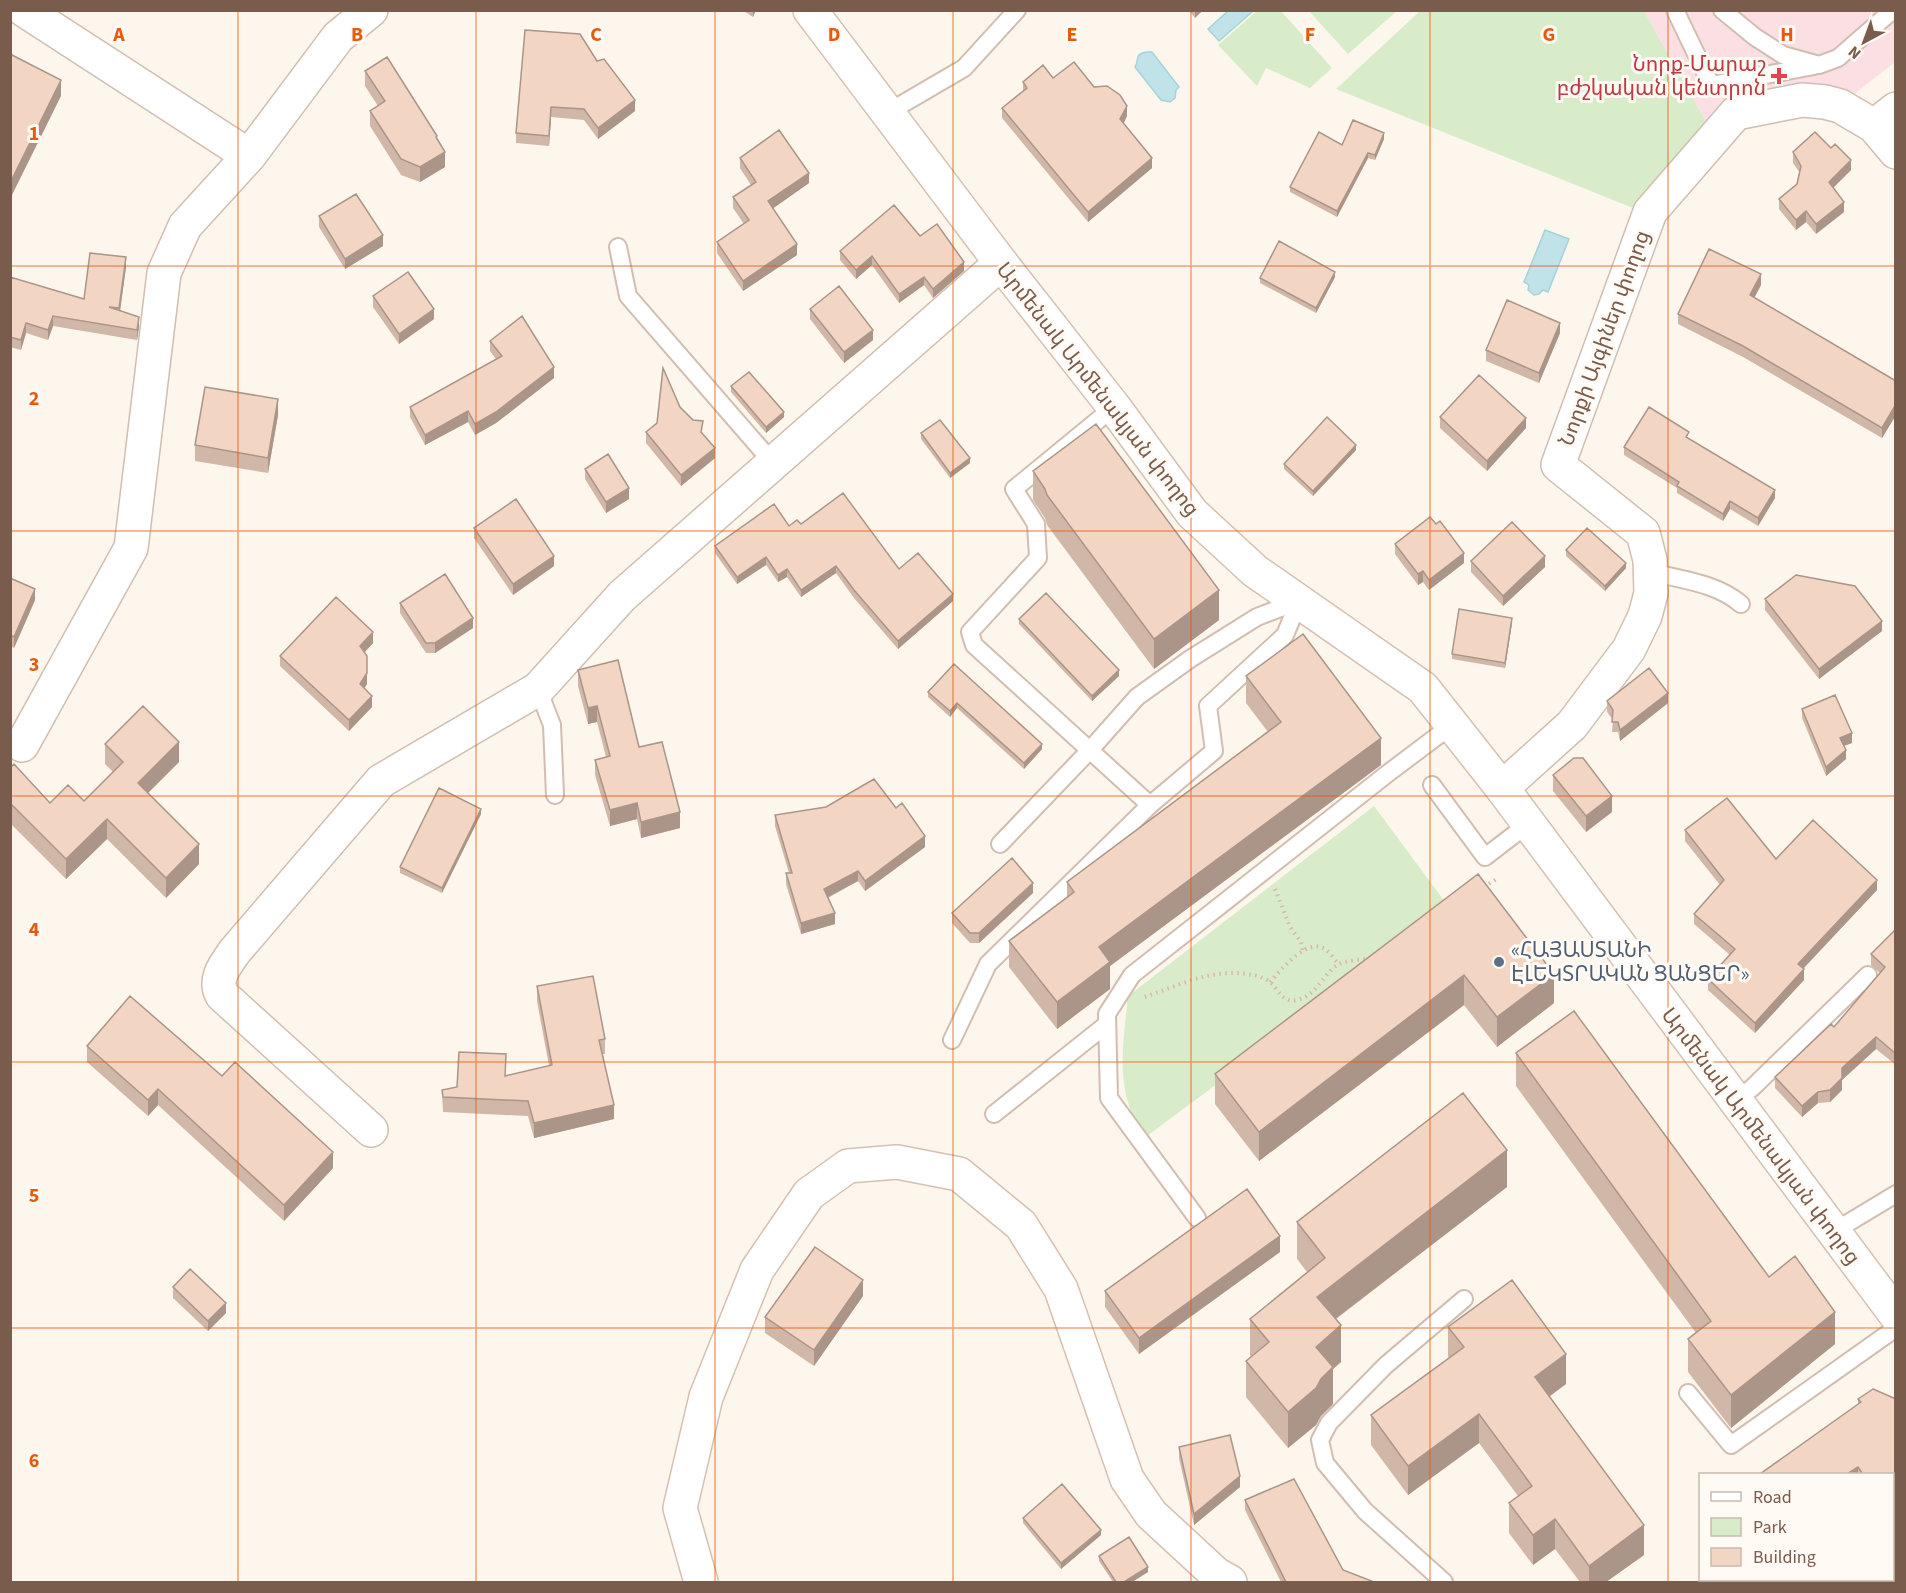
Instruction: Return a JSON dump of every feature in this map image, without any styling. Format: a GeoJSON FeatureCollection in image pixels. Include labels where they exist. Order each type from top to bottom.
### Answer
{"type":"FeatureCollection","features":[{"type":"Feature","properties":{"kind":"street"},"geometry":{"type":"LineString","coordinates":[[24,10],[249,156]]}},
{"type":"Feature","properties":{"kind":"street","name":"Արմենակ Արմենակյան փողոց"},"geometry":{"type":"LineString","coordinates":[[810,10],[1001,263],[1114,406],[1192,513],[1255,571],[1423,688],[1502,788],[1896,1315]]}},
{"type":"Feature","properties":{"kind":"street"},"geometry":{"type":"LineString","coordinates":[[22,745],[131,548],[164,273],[185,226],[249,156],[358,14]]}},
{"type":"Feature","properties":{"kind":"street","name":"Նորքի Այգիներ փողոց"},"geometry":{"type":"LineString","coordinates":[[1502,788],[1572,725],[1629,649],[1647,610],[1652,584],[1643,533],[1558,465],[1650,212],[1736,113],[1802,100],[1840,106],[1885,117],[1896,152]]}},
{"type":"Feature","properties":{"kind":"street"},"geometry":{"type":"LineString","coordinates":[[371,1130],[222,995],[219,987],[222,970],[235,951],[381,781],[538,689],[622,596],[1001,263]]}},
{"type":"Feature","properties":{"kind":"street"},"geometry":{"type":"LineString","coordinates":[[701,1582],[680,1508],[706,1397],[757,1270],[809,1194],[848,1166],[897,1162],[959,1174],[1021,1225],[1061,1289],[1127,1479],[1151,1514],[1216,1574],[1230,1582]]}},
{"type":"Feature","properties":{"kind":"lane"},"geometry":{"type":"LineString","coordinates":[[888,113],[964,68],[1017,10]]}},
{"type":"Feature","properties":{"kind":"lane"},"geometry":{"type":"LineString","coordinates":[[1675,10],[1711,85],[1819,65],[1838,58],[1893,10]]}},
{"type":"Feature","properties":{"kind":"lane"},"geometry":{"type":"LineString","coordinates":[[1722,10],[1755,37],[1784,55],[1819,65]]}},
{"type":"Feature","properties":{"kind":"lane"},"geometry":{"type":"LineString","coordinates":[[618,247],[628,296],[773,463]]}},
{"type":"Feature","properties":{"kind":"lane"},"geometry":{"type":"LineString","coordinates":[[1114,406],[1014,489],[1036,524],[1038,558],[970,632],[974,645],[1150,805]]}},
{"type":"Feature","properties":{"kind":"lane"},"geometry":{"type":"LineString","coordinates":[[1651,573],[1700,584],[1729,594],[1741,604]]}},
{"type":"Feature","properties":{"kind":"lane"},"geometry":{"type":"LineString","coordinates":[[1000,844],[1137,697],[1190,659],[1257,617],[1299,601]]}},
{"type":"Feature","properties":{"kind":"lane"},"geometry":{"type":"LineString","coordinates":[[951,1040],[988,964],[1150,805],[1214,751],[1208,706],[1285,635],[1299,601]]}},
{"type":"Feature","properties":{"kind":"lane"},"geometry":{"type":"LineString","coordinates":[[538,689],[552,724],[555,795]]}},
{"type":"Feature","properties":{"kind":"lane"},"geometry":{"type":"LineString","coordinates":[[1197,1218],[1108,1098],[1107,1014],[1132,975],[1452,725]]}},
{"type":"Feature","properties":{"kind":"lane"},"geometry":{"type":"LineString","coordinates":[[1432,785],[1485,857],[1528,824]]}},
{"type":"Feature","properties":{"kind":"lane"},"geometry":{"type":"LineString","coordinates":[[1735,1101],[1752,1088],[1868,975]]}},
{"type":"Feature","properties":{"kind":"lane"},"geometry":{"type":"LineString","coordinates":[[994,1114],[1107,1024]]}},
{"type":"Feature","properties":{"kind":"lane"},"geometry":{"type":"LineString","coordinates":[[1833,1232],[1896,1194]]}},
{"type":"Feature","properties":{"kind":"lane"},"geometry":{"type":"LineString","coordinates":[[1444,1582],[1365,1511],[1325,1463],[1320,1440],[1329,1423],[1386,1365],[1464,1299]]}},
{"type":"Feature","properties":{"kind":"lane"},"geometry":{"type":"LineString","coordinates":[[1688,1393],[1731,1445],[1896,1328]]}},
{"type":"Feature","properties":{"kind":"path"},"geometry":{"type":"LineString","coordinates":[[1274,864],[1272,880],[1277,897],[1290,927],[1301,942],[1303,951]]}},
{"type":"Feature","properties":{"kind":"path"},"geometry":{"type":"LineString","coordinates":[[1478,892],[1503,873]]}},
{"type":"Feature","properties":{"kind":"path"},"geometry":{"type":"LineString","coordinates":[[1270,982],[1286,964],[1303,951],[1317,946],[1325,949],[1339,964]]}},
{"type":"Feature","properties":{"kind":"path"},"geometry":{"type":"LineString","coordinates":[[1136,1000],[1197,979],[1223,973],[1253,975],[1270,982],[1279,995],[1287,1000],[1296,1000],[1310,993],[1339,964],[1373,958]]}},
{"type":"Feature","properties":{"kind":"shaded area","name":"Նորք-Մարաշ բժշկական կենտրոն"},"geometry":{"type":"Polygon","coordinates":[[[1644,11],[1895,11],[1895,62],[1844,102],[1708,125],[1644,11]]]}},
{"type":"Feature","properties":{"kind":"green space"},"geometry":{"type":"Polygon","coordinates":[[[1257,11],[1281,11],[1332,68],[1310,88],[1266,68],[1257,86],[1218,45],[1257,11]]]}},
{"type":"Feature","properties":{"kind":"green space"},"geometry":{"type":"Polygon","coordinates":[[[1309,11],[1397,11],[1348,54],[1309,11]]]}},
{"type":"Feature","properties":{"kind":"green space"},"geometry":{"type":"Polygon","coordinates":[[[1420,11],[1644,11],[1708,125],[1633,208],[1336,89],[1420,11]]]}},
{"type":"Feature","properties":{"kind":"green space"},"geometry":{"type":"Polygon","coordinates":[[[1374,806],[1451,910],[1147,1136],[1129,1107],[1125,1092],[1123,1044],[1128,996],[1374,806]]]}},
{"type":"Feature","properties":{"kind":"water"},"geometry":{"type":"Polygon","coordinates":[[[1228,11],[1251,11],[1219,41],[1208,29],[1228,11]]]}},
{"type":"Feature","properties":{"kind":"water"},"geometry":{"type":"Polygon","coordinates":[[[1152,52],[1179,87],[1175,98],[1170,102],[1161,100],[1135,67],[1138,56],[1152,52]]]}},
{"type":"Feature","properties":{"kind":"water"},"geometry":{"type":"Polygon","coordinates":[[[1545,230],[1569,239],[1548,292],[1543,290],[1534,295],[1528,290],[1529,285],[1524,282],[1545,230]]]}},
{"type":"Feature","properties":{"kind":"building"},"geometry":{"type":"Polygon","coordinates":[[[525,30],[580,34],[597,61],[604,59],[635,100],[598,128],[584,109],[551,107],[549,136],[516,133],[525,30]]]}},
{"type":"Feature","properties":{"kind":"building"},"geometry":{"type":"Polygon","coordinates":[[[10,54],[61,80],[10,183],[10,54]]]}},
{"type":"Feature","properties":{"kind":"building"},"geometry":{"type":"Polygon","coordinates":[[[387,57],[445,152],[420,167],[401,159],[370,111],[385,101],[365,71],[387,57]]]}},
{"type":"Feature","properties":{"kind":"building"},"geometry":{"type":"Polygon","coordinates":[[[1074,62],[1094,87],[1107,86],[1120,95],[1127,106],[1120,119],[1152,158],[1088,212],[1002,108],[1027,88],[1023,82],[1043,65],[1053,78],[1074,62]]]}},
{"type":"Feature","properties":{"kind":"building"},"geometry":{"type":"Polygon","coordinates":[[[1353,120],[1384,133],[1375,155],[1368,153],[1337,211],[1290,187],[1319,132],[1342,145],[1353,120]]]}},
{"type":"Feature","properties":{"kind":"building"},"geometry":{"type":"Polygon","coordinates":[[[779,130],[809,173],[768,201],[797,244],[743,281],[717,242],[749,220],[733,197],[756,182],[740,158],[779,130]]]}},
{"type":"Feature","properties":{"kind":"building"},"geometry":{"type":"Polygon","coordinates":[[[1815,132],[1831,148],[1835,144],[1851,160],[1829,182],[1844,202],[1816,224],[1806,211],[1796,220],[1779,199],[1797,184],[1801,166],[1793,152],[1815,132]]]}},
{"type":"Feature","properties":{"kind":"building"},"geometry":{"type":"Polygon","coordinates":[[[356,194],[383,235],[345,259],[319,216],[356,194]]]}},
{"type":"Feature","properties":{"kind":"building"},"geometry":{"type":"Polygon","coordinates":[[[894,205],[920,236],[937,224],[964,262],[933,289],[924,277],[899,294],[872,256],[856,270],[840,251],[894,205]]]}},
{"type":"Feature","properties":{"kind":"building"},"geometry":{"type":"Polygon","coordinates":[[[1279,241],[1335,272],[1316,308],[1260,278],[1279,241]]]}},
{"type":"Feature","properties":{"kind":"building"},"geometry":{"type":"Polygon","coordinates":[[[1709,249],[1761,274],[1750,295],[1896,381],[1896,404],[1882,428],[1743,346],[1678,314],[1709,249]]]}},
{"type":"Feature","properties":{"kind":"building"},"geometry":{"type":"Polygon","coordinates":[[[90,253],[126,257],[119,308],[109,307],[139,317],[137,330],[53,316],[48,330],[26,323],[21,340],[10,337],[10,277],[84,299],[90,253]]]}},
{"type":"Feature","properties":{"kind":"building"},"geometry":{"type":"Polygon","coordinates":[[[408,272],[434,309],[399,334],[373,296],[408,272]]]}},
{"type":"Feature","properties":{"kind":"building"},"geometry":{"type":"Polygon","coordinates":[[[839,286],[873,330],[844,352],[810,309],[839,286]]]}},
{"type":"Feature","properties":{"kind":"building"},"geometry":{"type":"Polygon","coordinates":[[[1507,300],[1560,323],[1539,373],[1486,350],[1507,300]]]}},
{"type":"Feature","properties":{"kind":"building"},"geometry":{"type":"Polygon","coordinates":[[[522,316],[554,367],[496,412],[475,424],[468,411],[425,435],[410,407],[502,356],[490,341],[522,316]]]}},
{"type":"Feature","properties":{"kind":"building"},"geometry":{"type":"Polygon","coordinates":[[[663,368],[680,407],[693,420],[703,421],[701,432],[715,448],[681,475],[646,432],[657,423],[663,368]]]}},
{"type":"Feature","properties":{"kind":"building"},"geometry":{"type":"Polygon","coordinates":[[[749,372],[784,412],[766,427],[731,386],[749,372]]]}},
{"type":"Feature","properties":{"kind":"building"},"geometry":{"type":"Polygon","coordinates":[[[1479,375],[1526,418],[1487,461],[1440,417],[1479,375]]]}},
{"type":"Feature","properties":{"kind":"building"},"geometry":{"type":"Polygon","coordinates":[[[205,387],[278,399],[268,458],[195,445],[205,387]]]}},
{"type":"Feature","properties":{"kind":"building"},"geometry":{"type":"Polygon","coordinates":[[[1649,407],[1689,432],[1686,437],[1775,490],[1758,518],[1730,501],[1723,514],[1677,486],[1679,482],[1624,447],[1649,407]]]}},
{"type":"Feature","properties":{"kind":"building"},"geometry":{"type":"Polygon","coordinates":[[[1327,417],[1356,445],[1313,491],[1284,464],[1327,417]]]}},
{"type":"Feature","properties":{"kind":"building"},"geometry":{"type":"Polygon","coordinates":[[[940,420],[970,458],[950,473],[921,433],[940,420]]]}},
{"type":"Feature","properties":{"kind":"building"},"geometry":{"type":"Polygon","coordinates":[[[1096,424],[1219,590],[1154,639],[1047,495],[1033,471],[1096,424]]]}},
{"type":"Feature","properties":{"kind":"building"},"geometry":{"type":"Polygon","coordinates":[[[608,454],[629,488],[606,502],[585,469],[608,454]]]}},
{"type":"Feature","properties":{"kind":"building"},"geometry":{"type":"Polygon","coordinates":[[[843,493],[899,569],[918,553],[953,594],[898,641],[836,566],[801,590],[787,569],[778,575],[766,557],[737,577],[715,546],[774,504],[789,526],[797,520],[801,524],[843,493]]]}},
{"type":"Feature","properties":{"kind":"building"},"geometry":{"type":"Polygon","coordinates":[[[516,499],[554,556],[513,584],[474,528],[516,499]]]}},
{"type":"Feature","properties":{"kind":"building"},"geometry":{"type":"Polygon","coordinates":[[[1430,517],[1436,524],[1440,521],[1464,553],[1429,580],[1423,571],[1418,574],[1395,544],[1430,517]]]}},
{"type":"Feature","properties":{"kind":"building"},"geometry":{"type":"Polygon","coordinates":[[[1512,522],[1545,556],[1503,596],[1471,561],[1512,522]]]}},
{"type":"Feature","properties":{"kind":"building"},"geometry":{"type":"Polygon","coordinates":[[[1587,528],[1626,563],[1605,586],[1566,550],[1587,528]]]}},
{"type":"Feature","properties":{"kind":"building"},"geometry":{"type":"Polygon","coordinates":[[[445,574],[473,618],[435,643],[426,643],[400,603],[445,574]]]}},
{"type":"Feature","properties":{"kind":"building"},"geometry":{"type":"Polygon","coordinates":[[[1796,575],[1855,586],[1882,621],[1819,669],[1765,599],[1796,575]]]}},
{"type":"Feature","properties":{"kind":"building"},"geometry":{"type":"Polygon","coordinates":[[[10,578],[35,589],[14,637],[10,635],[10,578]]]}},
{"type":"Feature","properties":{"kind":"building"},"geometry":{"type":"Polygon","coordinates":[[[1046,593],[1119,670],[1092,696],[1019,619],[1046,593]]]}},
{"type":"Feature","properties":{"kind":"building"},"geometry":{"type":"Polygon","coordinates":[[[336,597],[373,632],[360,646],[367,656],[367,673],[360,684],[372,696],[349,720],[280,656],[336,597]]]}},
{"type":"Feature","properties":{"kind":"building"},"geometry":{"type":"Polygon","coordinates":[[[1459,609],[1512,618],[1505,663],[1452,654],[1459,609]]]}},
{"type":"Feature","properties":{"kind":"building"},"geometry":{"type":"Polygon","coordinates":[[[1303,634],[1381,738],[1099,947],[1110,962],[1057,1002],[1009,941],[1074,892],[1067,882],[1281,722],[1246,676],[1303,634]]]}},
{"type":"Feature","properties":{"kind":"building"},"geometry":{"type":"Polygon","coordinates":[[[618,660],[639,747],[662,742],[680,812],[641,822],[637,803],[610,810],[595,760],[610,756],[597,706],[588,708],[578,670],[618,660]]]}},
{"type":"Feature","properties":{"kind":"building"},"geometry":{"type":"Polygon","coordinates":[[[954,664],[1042,744],[1024,763],[957,703],[950,711],[928,692],[954,664]]]}},
{"type":"Feature","properties":{"kind":"building"},"geometry":{"type":"Polygon","coordinates":[[[1649,668],[1668,693],[1620,730],[1618,722],[1612,722],[1613,710],[1607,701],[1649,668]]]}},
{"type":"Feature","properties":{"kind":"building"},"geometry":{"type":"Polygon","coordinates":[[[1835,695],[1852,733],[1840,738],[1846,750],[1826,767],[1802,709],[1835,695]]]}},
{"type":"Feature","properties":{"kind":"building"},"geometry":{"type":"Polygon","coordinates":[[[143,706],[179,742],[138,783],[199,844],[166,878],[107,819],[66,859],[10,803],[10,768],[14,764],[50,803],[68,785],[84,801],[123,762],[105,744],[143,706]]]}},
{"type":"Feature","properties":{"kind":"building"},"geometry":{"type":"Polygon","coordinates":[[[1574,758],[1583,758],[1612,796],[1586,816],[1553,775],[1574,758]]]}},
{"type":"Feature","properties":{"kind":"building"},"geometry":{"type":"Polygon","coordinates":[[[874,779],[896,808],[902,803],[925,836],[865,881],[858,871],[824,889],[835,913],[801,923],[786,873],[792,873],[775,815],[826,807],[874,779]]]}},
{"type":"Feature","properties":{"kind":"building"},"geometry":{"type":"Polygon","coordinates":[[[439,788],[481,809],[442,888],[400,867],[439,788]]]}},
{"type":"Feature","properties":{"kind":"building"},"geometry":{"type":"Polygon","coordinates":[[[1727,798],[1776,859],[1813,820],[1877,880],[1798,964],[1804,969],[1755,1023],[1708,979],[1735,949],[1694,914],[1724,880],[1685,830],[1727,798]]]}},
{"type":"Feature","properties":{"kind":"building"},"geometry":{"type":"Polygon","coordinates":[[[1012,858],[1033,883],[979,933],[970,933],[952,913],[1012,858]]]}},
{"type":"Feature","properties":{"kind":"building"},"geometry":{"type":"Polygon","coordinates":[[[1478,874],[1554,974],[1497,1017],[1464,975],[1259,1132],[1215,1074],[1478,874]]]}},
{"type":"Feature","properties":{"kind":"building"},"geometry":{"type":"Polygon","coordinates":[[[1896,929],[1896,1054],[1876,1037],[1842,1068],[1842,1078],[1830,1090],[1818,1092],[1802,1106],[1775,1077],[1831,1024],[1834,1027],[1885,967],[1871,954],[1896,929]]]}},
{"type":"Feature","properties":{"kind":"building"},"geometry":{"type":"Polygon","coordinates":[[[593,976],[605,1039],[599,1040],[614,1105],[534,1123],[528,1101],[443,1097],[442,1090],[457,1087],[459,1052],[506,1054],[505,1076],[552,1065],[537,986],[593,976]]]}},
{"type":"Feature","properties":{"kind":"building"},"geometry":{"type":"Polygon","coordinates":[[[130,996],[222,1076],[235,1062],[333,1152],[284,1205],[158,1089],[148,1100],[87,1046],[130,996]]]}},
{"type":"Feature","properties":{"kind":"building"},"geometry":{"type":"Polygon","coordinates":[[[1574,1011],[1769,1277],[1795,1256],[1835,1312],[1731,1395],[1688,1339],[1711,1321],[1516,1053],[1574,1011]]]}},
{"type":"Feature","properties":{"kind":"building"},"geometry":{"type":"Polygon","coordinates":[[[1463,1093],[1507,1150],[1317,1297],[1341,1325],[1316,1347],[1333,1367],[1316,1388],[1288,1412],[1246,1361],[1269,1342],[1250,1319],[1325,1258],[1297,1222],[1463,1093]]]}},
{"type":"Feature","properties":{"kind":"building"},"geometry":{"type":"Polygon","coordinates":[[[1247,1189],[1280,1236],[1139,1338],[1105,1291],[1247,1189]]]}},
{"type":"Feature","properties":{"kind":"building"},"geometry":{"type":"Polygon","coordinates":[[[815,1247],[863,1280],[814,1350],[765,1317],[815,1247]]]}},
{"type":"Feature","properties":{"kind":"building"},"geometry":{"type":"Polygon","coordinates":[[[190,1269],[226,1303],[208,1321],[173,1287],[190,1269]]]}},
{"type":"Feature","properties":{"kind":"building"},"geometry":{"type":"Polygon","coordinates":[[[1512,1280],[1566,1354],[1535,1377],[1644,1525],[1589,1566],[1555,1519],[1533,1535],[1509,1503],[1532,1486],[1479,1414],[1408,1466],[1371,1415],[1464,1347],[1448,1327],[1512,1280]]]}},
{"type":"Feature","properties":{"kind":"building"},"geometry":{"type":"Polygon","coordinates":[[[1873,1389],[1896,1399],[1896,1516],[1894,1513],[1894,1473],[1862,1473],[1858,1467],[1849,1473],[1761,1473],[1861,1402],[1858,1399],[1873,1389]]]}},
{"type":"Feature","properties":{"kind":"building"},"geometry":{"type":"Polygon","coordinates":[[[1230,1435],[1240,1476],[1194,1514],[1179,1447],[1230,1435]]]}},
{"type":"Feature","properties":{"kind":"building"},"geometry":{"type":"Polygon","coordinates":[[[1294,1479],[1343,1570],[1374,1582],[1286,1582],[1245,1500],[1294,1479]]]}},
{"type":"Feature","properties":{"kind":"building"},"geometry":{"type":"Polygon","coordinates":[[[1062,1484],[1101,1530],[1061,1563],[1023,1518],[1062,1484]]]}},
{"type":"Feature","properties":{"kind":"building"},"geometry":{"type":"Polygon","coordinates":[[[1129,1537],[1148,1567],[1124,1582],[1116,1582],[1099,1556],[1129,1537]]]}},
{"type":"Feature","properties":{"kind":"building"},"geometry":{"type":"Polygon","coordinates":[[[1896,1545],[1896,1582],[1823,1582],[1894,1581],[1896,1545]]]}},
{"type":"Feature","properties":{"kind":"place","name":"Նորք-Մարաշ բժշկական կենտրոն"},"geometry":{"type":"Point","coordinates":[1779,76]}},
{"type":"Feature","properties":{"kind":"place","name":"«ՀԱՅԱՍՏԱՆԻ ԷԼԵԿՏՐԱԿԱՆ ՑԱՆՑԵՐ»"},"geometry":{"type":"Point","coordinates":[1499,962]}}]}
